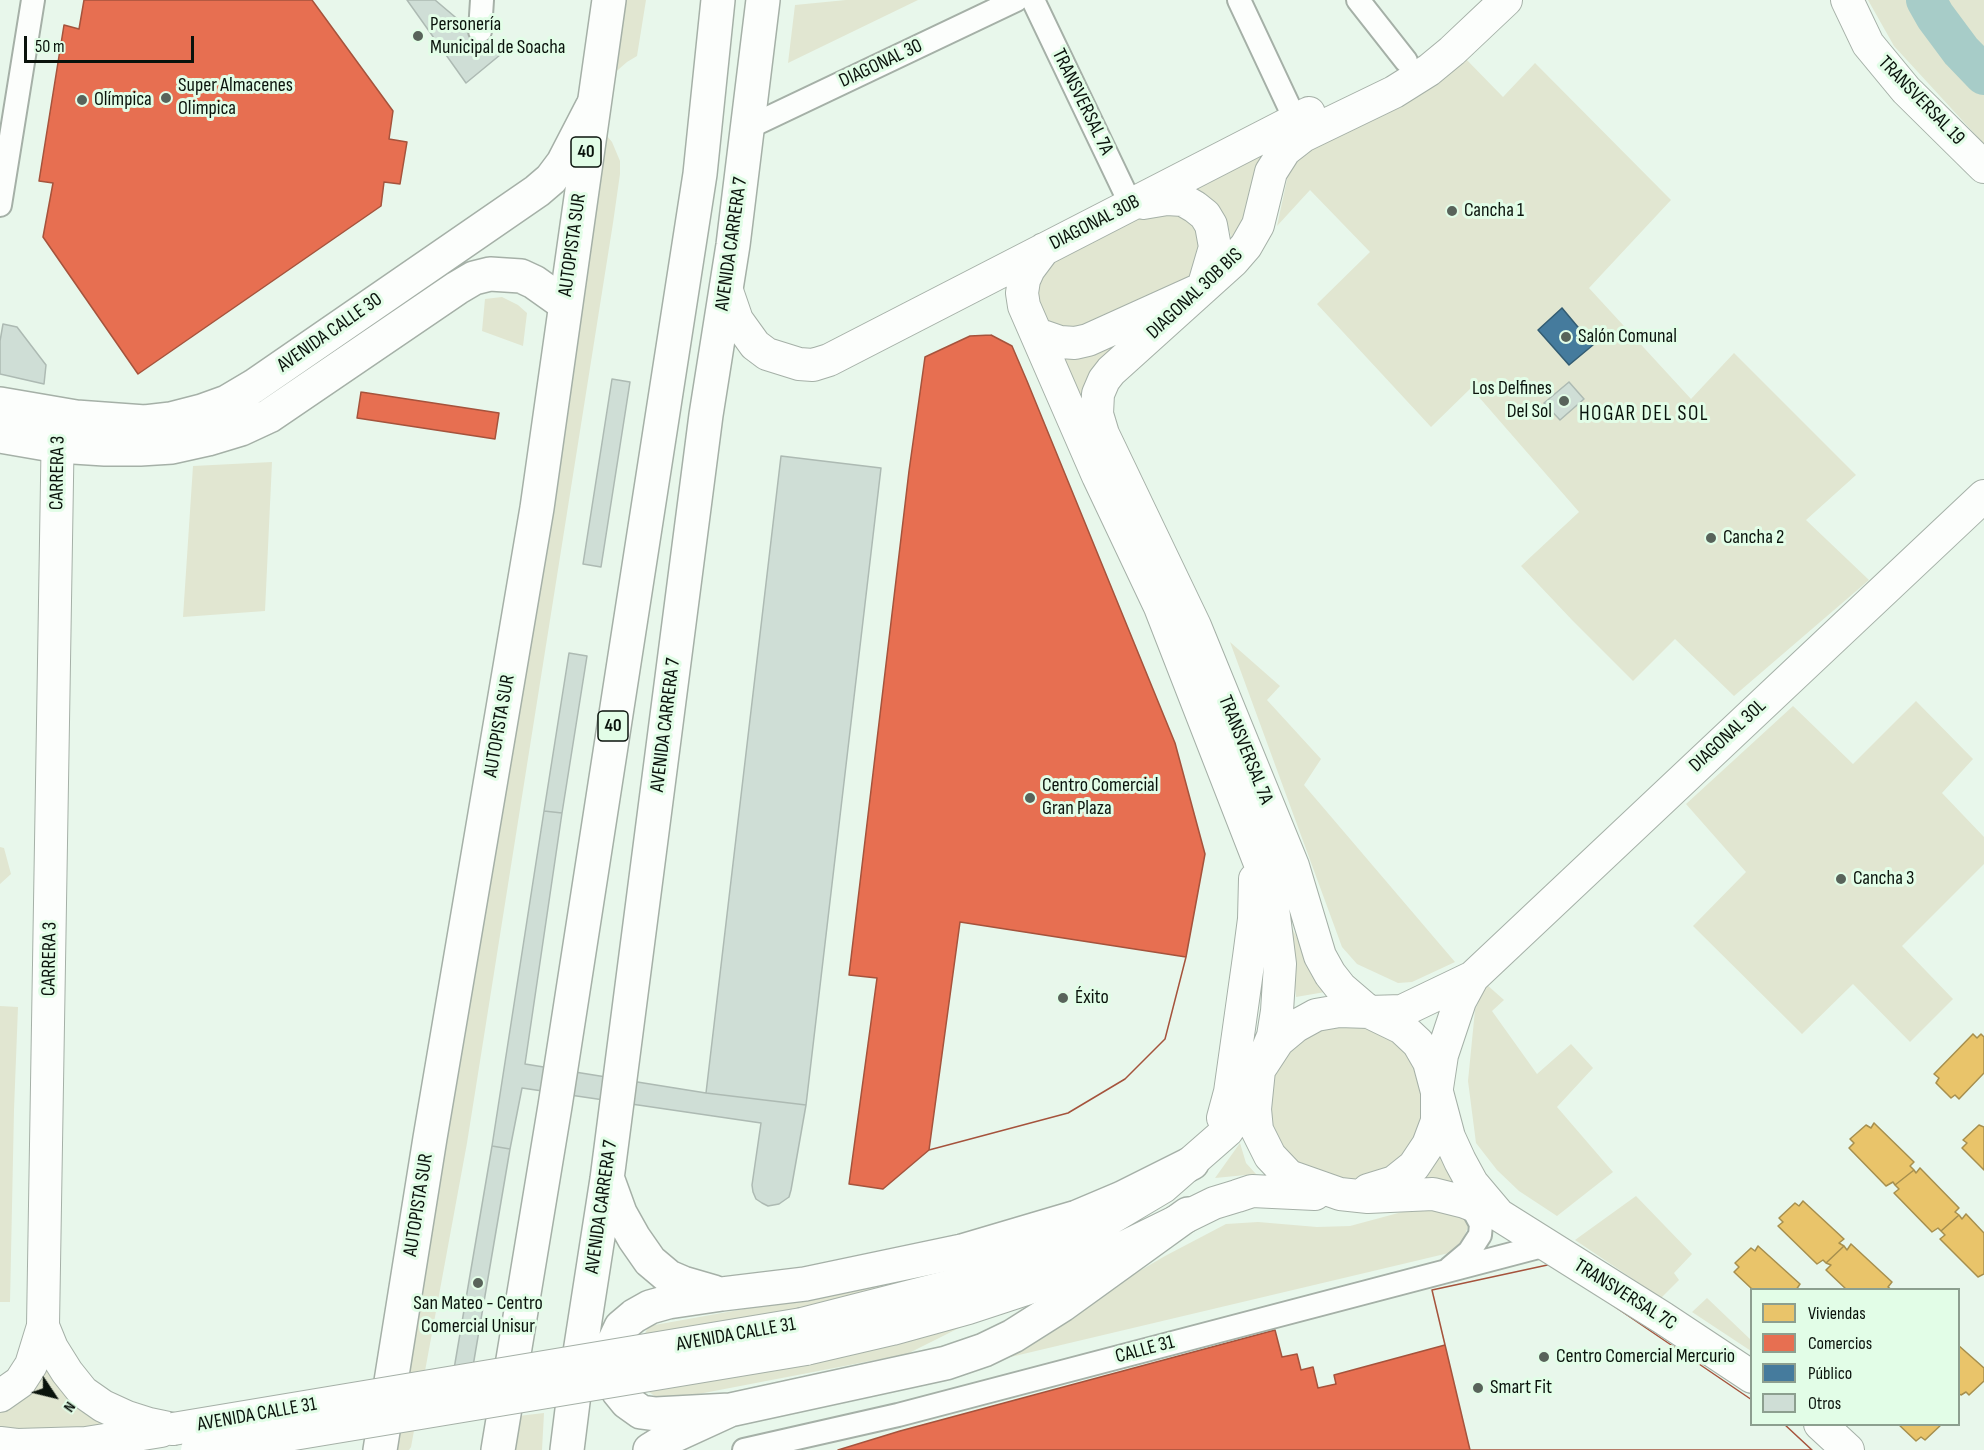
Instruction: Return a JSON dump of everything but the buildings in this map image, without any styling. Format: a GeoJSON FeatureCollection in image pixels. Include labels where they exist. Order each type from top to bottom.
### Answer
{"type":"FeatureCollection","features":[{"type":"Feature","properties":{"kind":"main road","name":"AUTOPISTA SUR"},"geometry":{"type":"LineString","coordinates":[[380,1450],[432,1126],[537,508],[609,0]]}},
{"type":"Feature","properties":{"kind":"main road","name":"40"},"geometry":{"type":"LineString","coordinates":[[498,1450],[555,1106],[699,174],[718,0]]}},
{"type":"Feature","properties":{"kind":"main road","name":"AVENIDA CARRERA 7"},"geometry":{"type":"LineString","coordinates":[[567,1450],[607,1179],[706,415],[726,288],[763,0]]}},
{"type":"Feature","properties":{"kind":"main road","name":"DIAGONAL 30B"},"geometry":{"type":"LineString","coordinates":[[1299,128],[1406,61],[1441,33],[1475,0]]}},
{"type":"Feature","properties":{"kind":"main road","name":"DIAGONAL 30B"},"geometry":{"type":"LineString","coordinates":[[726,288],[737,320],[756,345],[767,354],[800,364],[813,365],[829,360],[1131,205],[1299,128],[1394,92],[1429,70],[1506,0]]}},
{"type":"Feature","properties":{"kind":"main road","name":"TRANSVERSAL 19"},"geometry":{"type":"LineString","coordinates":[[1847,0],[1868,44],[1906,90],[1984,167]]}},
{"type":"Feature","properties":{"kind":"main road","name":"AVENIDA CALLE 30"},"geometry":{"type":"LineString","coordinates":[[0,436],[121,422],[171,419],[227,402],[254,386],[518,205],[550,179],[563,163],[593,105]]}},
{"type":"Feature","properties":{"kind":"main road","name":"DIAGONAL 30B BIS"},"geometry":{"type":"LineString","coordinates":[[1104,380],[1111,371],[1233,261],[1254,235],[1274,166],[1299,128]]}},
{"type":"Feature","properties":{"kind":"main road"},"geometry":{"type":"LineString","coordinates":[[1044,249],[1029,269],[1022,293],[1024,306],[1037,334],[1060,342],[1075,343],[1088,340],[1203,288],[1215,247],[1211,225],[1205,215],[1183,200],[1167,199],[1131,205]]}},
{"type":"Feature","properties":{"kind":"main road"},"geometry":{"type":"LineString","coordinates":[[425,268],[428,287],[443,297]]}},
{"type":"Feature","properties":{"kind":"main road","name":"AVENIDA CALLE 30"},"geometry":{"type":"LineString","coordinates":[[0,404],[105,449],[151,448],[208,439],[240,429],[290,404],[443,297],[474,278],[490,274],[520,276],[534,282],[565,304]]}},
{"type":"Feature","properties":{"kind":"main road","name":"TRANSVERSAL 7A"},"geometry":{"type":"LineString","coordinates":[[1037,334],[1098,476],[1160,608],[1271,892],[1280,964],[1277,1011],[1273,1036],[1259,1070]]}},
{"type":"Feature","properties":{"kind":"main road","name":"TRANSVERSAL 7A"},"geometry":{"type":"LineString","coordinates":[[1104,380],[1098,394],[1097,414],[1103,434],[1195,626],[1293,866],[1320,956],[1341,988],[1370,1012],[1402,1028],[1418,1043],[1429,1062],[1437,1088]]}},
{"type":"Feature","properties":{"kind":"main road","name":"CARRERA 3"},"geometry":{"type":"LineString","coordinates":[[58,430],[44,1326],[52,1348],[83,1392],[103,1406],[127,1417],[149,1425],[173,1429]]}},
{"type":"Feature","properties":{"kind":"main road","name":"DIAGONAL 30L"},"geometry":{"type":"LineString","coordinates":[[1473,977],[1984,496]]}},
{"type":"Feature","properties":{"kind":"main road"},"geometry":{"type":"LineString","coordinates":[[1188,1214],[1062,1305],[1013,1336],[984,1350],[946,1363],[730,1410],[674,1415],[641,1412],[627,1402],[618,1391],[612,1377],[613,1344],[621,1327],[650,1307],[722,1294],[806,1284],[962,1251],[1077,1217],[1122,1198],[1201,1155],[1224,1116],[1230,1092],[1254,919],[1255,884],[1251,840]]}},
{"type":"Feature","properties":{"kind":"main road"},"geometry":{"type":"LineString","coordinates":[[1437,1088],[1442,1055],[1460,1001],[1473,977]]}},
{"type":"Feature","properties":{"kind":"main road","name":"AVENIDA CALLE 31"},"geometry":{"type":"LineString","coordinates":[[197,1450],[804,1336],[966,1282],[1050,1250],[1109,1220],[1163,1187],[1227,1131],[1246,1101],[1259,1070],[1278,1041],[1296,1026],[1316,1015],[1339,1011],[1402,1011],[1473,977]]}},
{"type":"Feature","properties":{"kind":"main road","name":"TRANSVERSAL 7C"},"geometry":{"type":"LineString","coordinates":[[1259,1070],[1255,1109],[1257,1130],[1270,1156],[1289,1176],[1340,1194],[1368,1197],[1433,1194],[1465,1202],[1499,1215],[1750,1376]]}},
{"type":"Feature","properties":{"kind":"main road","name":"AVENIDA CALLE 31"},"geometry":{"type":"LineString","coordinates":[[0,1443],[86,1443],[925,1320],[1035,1286],[1118,1250],[1188,1214],[1252,1191],[1340,1194],[1369,1190],[1394,1182],[1414,1166],[1428,1145],[1437,1121],[1437,1088]]}},
{"type":"Feature","properties":{"kind":"main road","name":"TRANSVERSAL 7C"},"geometry":{"type":"LineString","coordinates":[[1437,1088],[1449,1137],[1460,1161],[1472,1183],[1499,1215]]}},
{"type":"Feature","properties":{"kind":"main road"},"geometry":{"type":"LineString","coordinates":[[607,1179],[620,1213],[634,1238],[659,1270],[683,1283],[722,1294]]}},
{"type":"Feature","properties":{"kind":"main road"},"geometry":{"type":"LineString","coordinates":[[0,1396],[20,1382],[31,1365],[44,1326]]}},
{"type":"Feature","properties":{"kind":"main road"},"geometry":{"type":"LineString","coordinates":[[650,1450],[671,1437],[730,1410]]}},
{"type":"Feature","properties":{"kind":"main road"},"geometry":{"type":"LineString","coordinates":[[1821,1426],[1848,1450]]}},
{"type":"Feature","properties":{"kind":"street"},"geometry":{"type":"LineString","coordinates":[[0,205],[33,0]]}},
{"type":"Feature","properties":{"kind":"street"},"geometry":{"type":"LineString","coordinates":[[480,31],[482,0]]}},
{"type":"Feature","properties":{"kind":"street","name":"DIAGONAL 30"},"geometry":{"type":"LineString","coordinates":[[747,128],[1016,0]]}},
{"type":"Feature","properties":{"kind":"street","name":"TRANSVERSAL 7A"},"geometry":{"type":"LineString","coordinates":[[1033,0],[1131,205]]}},
{"type":"Feature","properties":{"kind":"street"},"geometry":{"type":"LineString","coordinates":[[1239,0],[1299,128]]}},
{"type":"Feature","properties":{"kind":"street"},"geometry":{"type":"LineString","coordinates":[[1358,0],[1406,61]]}},
{"type":"Feature","properties":{"kind":"street"},"geometry":{"type":"LineString","coordinates":[[1446,1271],[1470,1252],[1480,1235],[1481,1224],[1465,1202]]}},
{"type":"Feature","properties":{"kind":"street","name":"CALLE 31"},"geometry":{"type":"LineString","coordinates":[[744,1450],[898,1415],[1546,1245]]}},
{"type":"Feature","properties":{"kind":"green space"},"geometry":{"type":"Polygon","coordinates":[[[623,0],[646,0],[637,56],[611,76],[623,0]]]}},
{"type":"Feature","properties":{"kind":"green space"},"geometry":{"type":"Polygon","coordinates":[[[846,0],[918,0],[788,63],[795,5],[846,0]]]}},
{"type":"Feature","properties":{"kind":"green space"},"geometry":{"type":"Polygon","coordinates":[[[1868,0],[1984,0],[1984,144],[1894,46],[1868,0]]]}},
{"type":"Feature","properties":{"kind":"green space"},"geometry":{"type":"Polygon","coordinates":[[[1462,55],[1503,97],[1535,63],[1671,200],[1589,288],[1691,399],[1734,353],[1856,475],[1806,520],[1869,580],[1734,696],[1675,639],[1633,681],[1572,620],[1521,566],[1579,512],[1471,388],[1431,427],[1317,304],[1370,252],[1310,190],[1277,226],[1291,161],[1425,83],[1462,55]]]}},
{"type":"Feature","properties":{"kind":"green space"},"geometry":{"type":"Polygon","coordinates":[[[602,130],[612,142],[620,161],[613,223],[467,1143],[411,1447],[409,1450],[395,1450],[555,504],[602,130]]]}},
{"type":"Feature","properties":{"kind":"green space"},"geometry":{"type":"Polygon","coordinates":[[[1276,143],[1252,216],[1233,243],[1226,220],[1208,198],[1192,189],[1276,143]]]}},
{"type":"Feature","properties":{"kind":"green space"},"geometry":{"type":"Polygon","coordinates":[[[1165,207],[1200,221],[1198,275],[1089,326],[1072,330],[1046,324],[1037,303],[1036,285],[1052,260],[1150,210],[1165,207]]]}},
{"type":"Feature","properties":{"kind":"green space"},"geometry":{"type":"Polygon","coordinates":[[[502,297],[518,305],[527,313],[523,346],[482,331],[485,299],[502,297]]]}},
{"type":"Feature","properties":{"kind":"green space"},"geometry":{"type":"Polygon","coordinates":[[[1127,332],[1084,412],[1056,352],[1127,332]]]}},
{"type":"Feature","properties":{"kind":"green space"},"geometry":{"type":"Polygon","coordinates":[[[272,462],[265,611],[183,617],[193,466],[272,462]]]}},
{"type":"Feature","properties":{"kind":"green space"},"geometry":{"type":"Polygon","coordinates":[[[1230,642],[1280,686],[1267,700],[1321,759],[1304,785],[1455,962],[1412,982],[1398,983],[1357,964],[1342,947],[1230,642]]]}},
{"type":"Feature","properties":{"kind":"green space"},"geometry":{"type":"Polygon","coordinates":[[[1916,701],[1973,759],[1942,793],[1984,837],[1984,864],[1902,946],[1953,999],[1910,1042],[1853,984],[1802,1034],[1693,926],[1746,872],[1686,804],[1793,706],[1853,764],[1916,701]]]}},
{"type":"Feature","properties":{"kind":"green space"},"geometry":{"type":"Polygon","coordinates":[[[0,847],[4,848],[11,874],[0,884],[0,847]]]}},
{"type":"Feature","properties":{"kind":"green space"},"geometry":{"type":"Polygon","coordinates":[[[1289,922],[1305,954],[1325,992],[1296,997],[1289,922]]]}},
{"type":"Feature","properties":{"kind":"green space"},"geometry":{"type":"Polygon","coordinates":[[[1486,984],[1504,1000],[1492,1011],[1537,1074],[1571,1044],[1593,1068],[1557,1107],[1613,1172],[1557,1216],[1519,1191],[1497,1170],[1476,1143],[1468,1081],[1475,1010],[1486,984]]]}},
{"type":"Feature","properties":{"kind":"green space"},"geometry":{"type":"Polygon","coordinates":[[[0,1006],[18,1007],[10,1302],[0,1302],[0,1006]]]}},
{"type":"Feature","properties":{"kind":"green space"},"geometry":{"type":"Polygon","coordinates":[[[1347,1024],[1377,1030],[1402,1047],[1419,1072],[1425,1102],[1419,1132],[1402,1157],[1377,1174],[1347,1180],[1317,1174],[1292,1157],[1275,1132],[1269,1102],[1275,1072],[1292,1047],[1317,1030],[1347,1024]]]}},
{"type":"Feature","properties":{"kind":"green space"},"geometry":{"type":"Polygon","coordinates":[[[1240,1143],[1246,1163],[1256,1174],[1215,1178],[1240,1143]]]}},
{"type":"Feature","properties":{"kind":"green space"},"geometry":{"type":"Polygon","coordinates":[[[1440,1152],[1459,1187],[1420,1178],[1440,1152]]]}},
{"type":"Feature","properties":{"kind":"green space"},"geometry":{"type":"Polygon","coordinates":[[[1636,1196],[1692,1254],[1674,1273],[1679,1280],[1661,1298],[1575,1240],[1636,1196]]]}},
{"type":"Feature","properties":{"kind":"green space"},"geometry":{"type":"Polygon","coordinates":[[[1432,1208],[1457,1211],[1469,1224],[1463,1240],[1449,1253],[981,1364],[1165,1256],[1226,1224],[1258,1222],[1317,1227],[1350,1226],[1402,1212],[1432,1208]]]}},
{"type":"Feature","properties":{"kind":"green space"},"geometry":{"type":"Polygon","coordinates":[[[990,1252],[897,1292],[644,1335],[649,1326],[890,1283],[990,1252]]]}},
{"type":"Feature","properties":{"kind":"green space"},"geometry":{"type":"Polygon","coordinates":[[[1707,1298],[1750,1339],[1750,1350],[1692,1312],[1707,1298]]]}},
{"type":"Feature","properties":{"kind":"green space"},"geometry":{"type":"Polygon","coordinates":[[[981,1317],[907,1354],[662,1401],[649,1392],[900,1340],[981,1317]]]}},
{"type":"Feature","properties":{"kind":"green space"},"geometry":{"type":"Polygon","coordinates":[[[46,1358],[115,1423],[67,1432],[0,1432],[0,1408],[46,1358]]]}},
{"type":"Feature","properties":{"kind":"green space"},"geometry":{"type":"Polygon","coordinates":[[[544,1413],[542,1450],[513,1450],[518,1416],[544,1413]]]}},
{"type":"Feature","properties":{"kind":"waterway"},"geometry":{"type":"LineString","coordinates":[[1926,0],[1961,51],[1984,75]]}},
{"type":"Feature","properties":{"kind":"place","name":"Personería Municipal de Soacha"},"geometry":{"type":"Point","coordinates":[418,36]}},
{"type":"Feature","properties":{"kind":"place","name":"Super Almacenes Olimpica"},"geometry":{"type":"Point","coordinates":[166,98]}},
{"type":"Feature","properties":{"kind":"place","name":"Olímpica"},"geometry":{"type":"Point","coordinates":[82,100]}},
{"type":"Feature","properties":{"kind":"place","name":"Cancha 1"},"geometry":{"type":"Point","coordinates":[1452,211]}},
{"type":"Feature","properties":{"kind":"place","name":"Salón Comunal"},"geometry":{"type":"Point","coordinates":[1566,337]}},
{"type":"Feature","properties":{"kind":"place","name":"Los Delfines Del Sol"},"geometry":{"type":"Point","coordinates":[1564,401]}},
{"type":"Feature","properties":{"kind":"place","name":"Cancha 2"},"geometry":{"type":"Point","coordinates":[1711,538]}},
{"type":"Feature","properties":{"kind":"place","name":"Centro Comercial Gran Plaza"},"geometry":{"type":"Point","coordinates":[1030,798]}},
{"type":"Feature","properties":{"kind":"place","name":"Cancha 3"},"geometry":{"type":"Point","coordinates":[1841,879]}},
{"type":"Feature","properties":{"kind":"place","name":"Éxito"},"geometry":{"type":"Point","coordinates":[1063,998]}},
{"type":"Feature","properties":{"kind":"place","name":"San Mateo - Centro Comercial Unisur"},"geometry":{"type":"Point","coordinates":[478,1283]}},
{"type":"Feature","properties":{"kind":"place","name":"Centro Comercial Mercurio"},"geometry":{"type":"Point","coordinates":[1544,1357]}},
{"type":"Feature","properties":{"kind":"place","name":"Smart Fit"},"geometry":{"type":"Point","coordinates":[1478,1388]}},
{"type":"Feature","properties":{"kind":"district","name":"HOGAR DEL SOL"},"geometry":{"type":"Point","coordinates":[1644,415]}}]}
